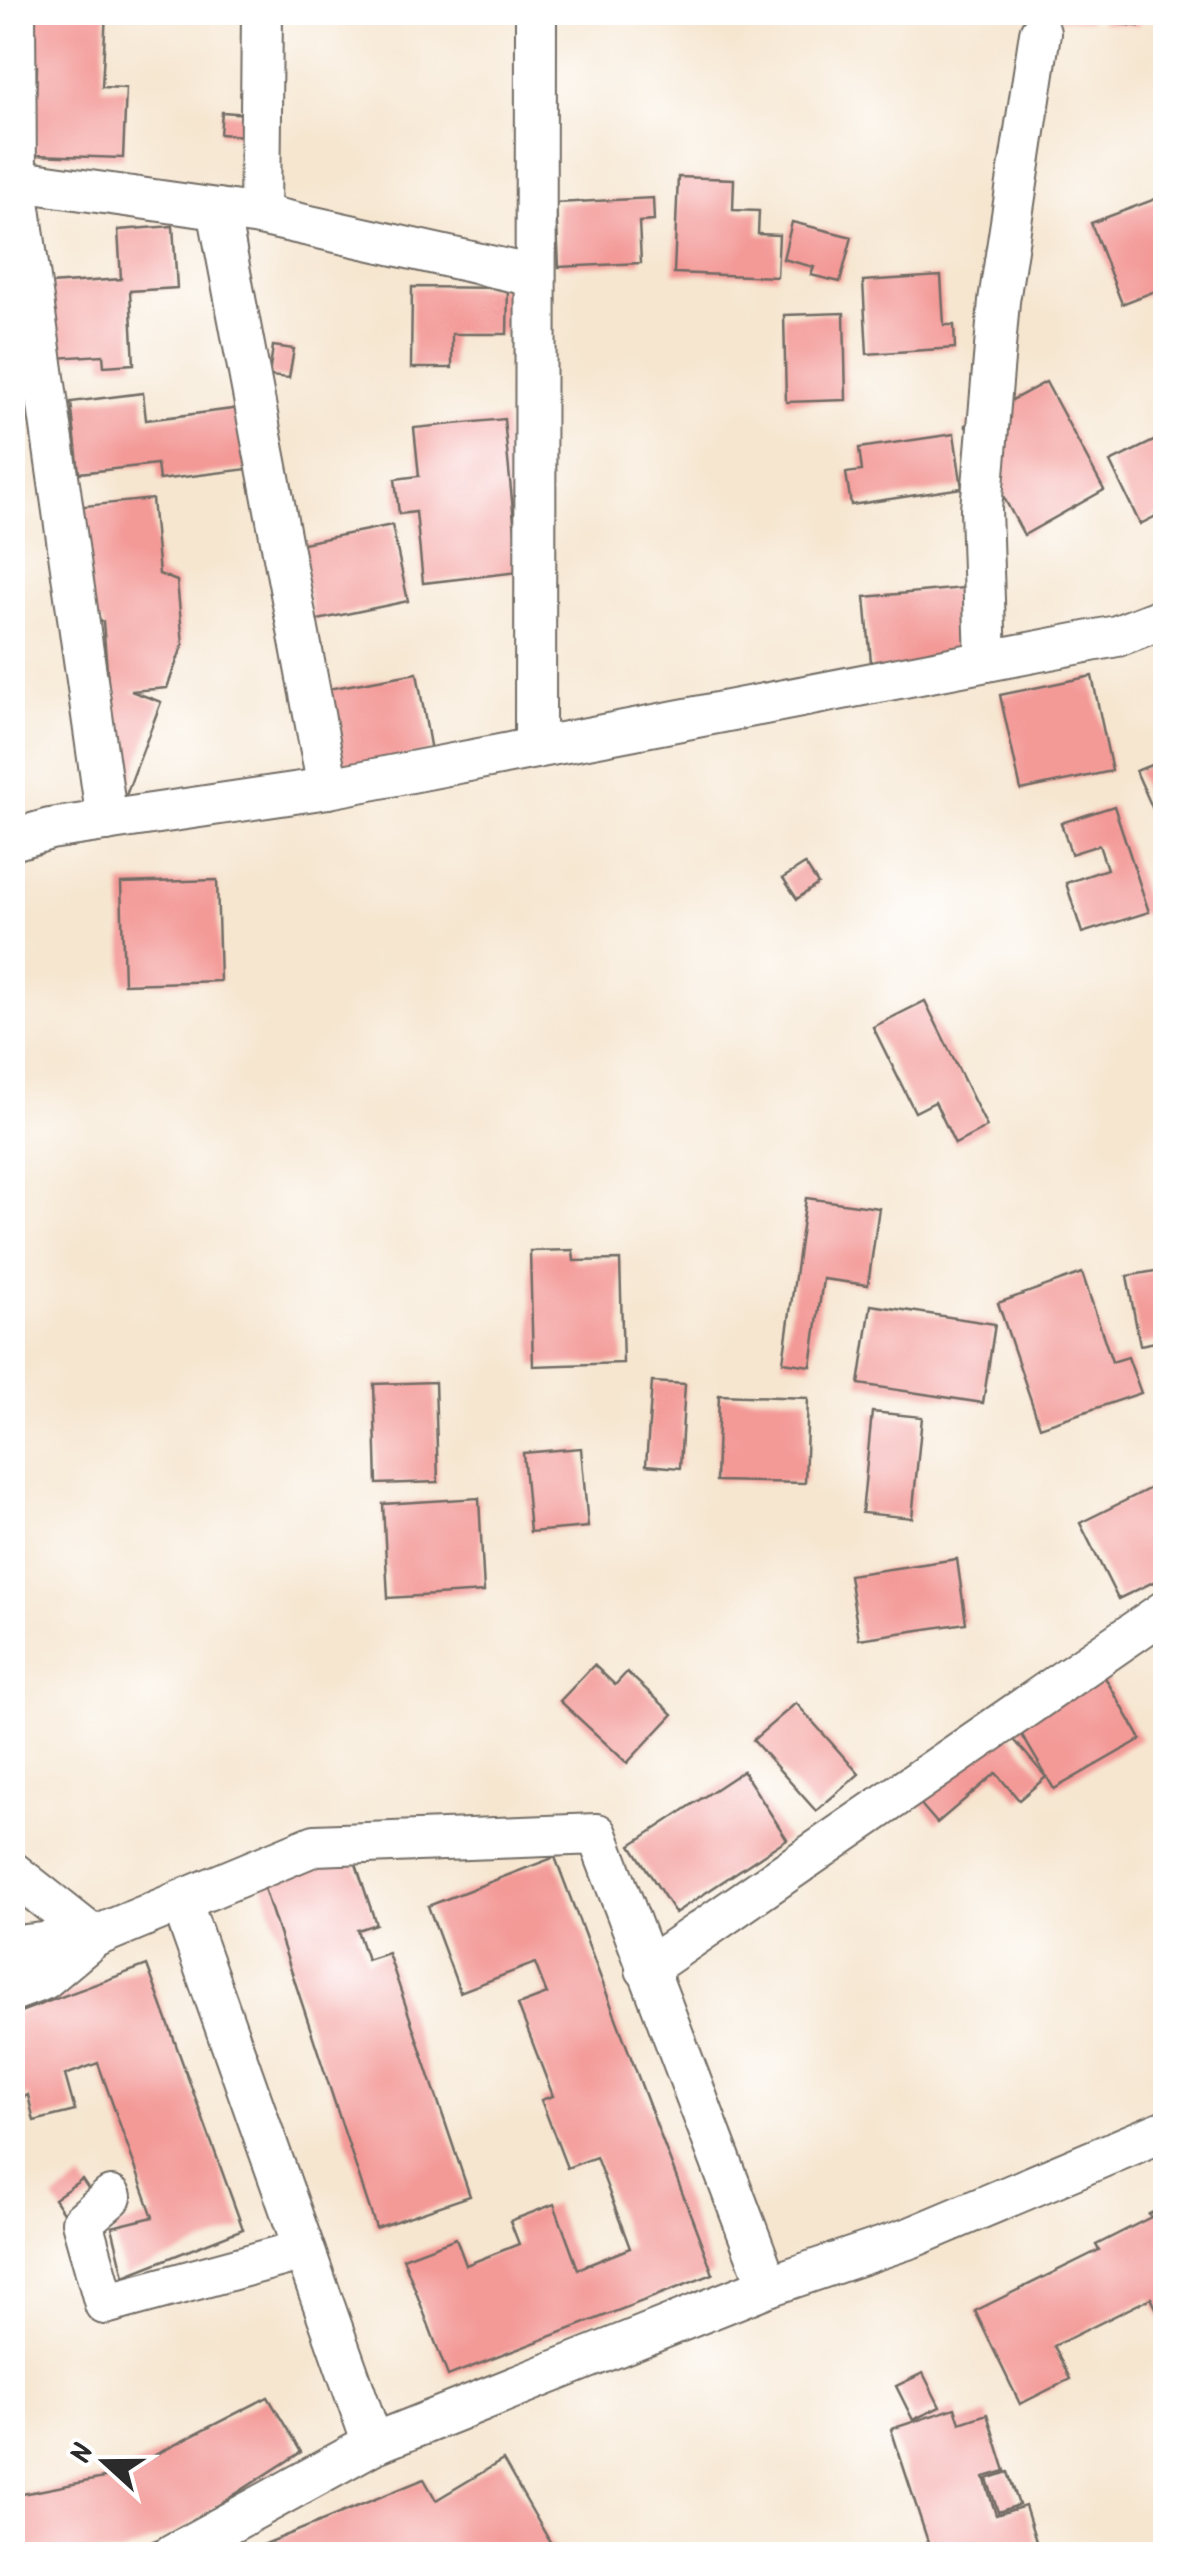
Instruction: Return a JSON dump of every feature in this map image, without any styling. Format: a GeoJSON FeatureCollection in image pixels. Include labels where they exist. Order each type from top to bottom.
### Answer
{"type":"FeatureCollection","features":[{"type":"Feature","properties":{"kind":"street"},"geometry":{"type":"LineString","coordinates":[[15,12],[14,180],[106,821]]}},
{"type":"Feature","properties":{"kind":"street"},"geometry":{"type":"LineString","coordinates":[[260,215],[262,12]]}},
{"type":"Feature","properties":{"kind":"street"},"geometry":{"type":"LineString","coordinates":[[535,748],[536,12]]}},
{"type":"Feature","properties":{"kind":"street"},"geometry":{"type":"LineString","coordinates":[[986,661],[981,510],[989,415],[999,301],[1040,33]]}},
{"type":"Feature","properties":{"kind":"street"},"geometry":{"type":"LineString","coordinates":[[14,180],[260,215],[534,276]]}},
{"type":"Feature","properties":{"kind":"street"},"geometry":{"type":"LineString","coordinates":[[218,209],[328,788]]}},
{"type":"Feature","properties":{"kind":"street"},"geometry":{"type":"LineString","coordinates":[[12,840],[50,829],[328,788],[1117,636],[1166,617]]}},
{"type":"Feature","properties":{"kind":"street"},"geometry":{"type":"LineString","coordinates":[[646,1970],[1166,1610]]}},
{"type":"Feature","properties":{"kind":"street"},"geometry":{"type":"LineString","coordinates":[[12,1950],[94,1937],[314,1844],[597,1834],[768,2286]]}},
{"type":"Feature","properties":{"kind":"street"},"geometry":{"type":"LineString","coordinates":[[12,1872],[94,1937]]}},
{"type":"Feature","properties":{"kind":"street"},"geometry":{"type":"LineString","coordinates":[[181,1901],[373,2444]]}},
{"type":"Feature","properties":{"kind":"street"},"geometry":{"type":"LineString","coordinates":[[12,1991],[44,1978],[94,1937]]}},
{"type":"Feature","properties":{"kind":"street"},"geometry":{"type":"LineString","coordinates":[[173,2554],[373,2444],[768,2286],[910,2238],[1166,2130]]}},
{"type":"Feature","properties":{"kind":"street"},"geometry":{"type":"LineString","coordinates":[[112,2198],[82,2222],[105,2304],[304,2250]]}},
{"type":"Feature","properties":{"kind":"building"},"geometry":{"type":"Polygon","coordinates":[[[28,12],[106,12],[102,87],[126,88],[123,158],[34,155],[37,66],[26,66],[28,12]]]}},
{"type":"Feature","properties":{"kind":"building"},"geometry":{"type":"Polygon","coordinates":[[[1049,12],[1090,12],[1089,21],[1049,17],[1049,12]]]}},
{"type":"Feature","properties":{"kind":"building"},"geometry":{"type":"Polygon","coordinates":[[[1102,12],[1140,12],[1139,26],[1101,22],[1102,12]]]}},
{"type":"Feature","properties":{"kind":"building"},"geometry":{"type":"Polygon","coordinates":[[[222,112],[247,114],[245,136],[220,134],[222,112]]]}},
{"type":"Feature","properties":{"kind":"building"},"geometry":{"type":"Polygon","coordinates":[[[678,177],[734,179],[733,210],[759,211],[758,234],[779,235],[777,277],[674,273],[678,177]]]}},
{"type":"Feature","properties":{"kind":"building"},"geometry":{"type":"Polygon","coordinates":[[[1166,195],[1166,287],[1122,304],[1091,223],[1166,195]]]}},
{"type":"Feature","properties":{"kind":"building"},"geometry":{"type":"Polygon","coordinates":[[[653,198],[654,221],[639,222],[641,263],[559,267],[556,203],[653,198]]]}},
{"type":"Feature","properties":{"kind":"building"},"geometry":{"type":"Polygon","coordinates":[[[792,222],[852,237],[840,282],[811,275],[814,267],[783,259],[792,222]]]}},
{"type":"Feature","properties":{"kind":"building"},"geometry":{"type":"Polygon","coordinates":[[[173,226],[177,288],[130,291],[134,364],[104,366],[103,355],[55,358],[50,284],[121,279],[118,230],[173,226]]]}},
{"type":"Feature","properties":{"kind":"building"},"geometry":{"type":"Polygon","coordinates":[[[941,276],[944,325],[954,325],[955,348],[867,354],[863,281],[941,276]]]}},
{"type":"Feature","properties":{"kind":"building"},"geometry":{"type":"Polygon","coordinates":[[[412,287],[508,288],[507,334],[452,334],[452,368],[411,368],[412,287]]]}},
{"type":"Feature","properties":{"kind":"building"},"geometry":{"type":"Polygon","coordinates":[[[844,313],[846,400],[786,402],[784,315],[844,313]]]}},
{"type":"Feature","properties":{"kind":"building"},"geometry":{"type":"Polygon","coordinates":[[[273,346],[294,349],[289,378],[269,376],[273,346]]]}},
{"type":"Feature","properties":{"kind":"building"},"geometry":{"type":"Polygon","coordinates":[[[1046,382],[1104,490],[1024,535],[965,425],[1046,382]]]}},
{"type":"Feature","properties":{"kind":"building"},"geometry":{"type":"Polygon","coordinates":[[[143,393],[146,420],[241,408],[248,469],[159,480],[157,464],[79,473],[71,402],[143,393]]]}},
{"type":"Feature","properties":{"kind":"building"},"geometry":{"type":"Polygon","coordinates":[[[504,419],[519,572],[423,583],[416,512],[399,514],[395,479],[419,476],[414,428],[504,419]]]}},
{"type":"Feature","properties":{"kind":"building"},"geometry":{"type":"Polygon","coordinates":[[[954,434],[962,488],[851,505],[846,473],[862,471],[859,448],[954,434]]]}},
{"type":"Feature","properties":{"kind":"building"},"geometry":{"type":"Polygon","coordinates":[[[1166,435],[1166,511],[1140,524],[1110,462],[1166,435]]]}},
{"type":"Feature","properties":{"kind":"building"},"geometry":{"type":"Polygon","coordinates":[[[152,499],[159,574],[177,581],[183,644],[167,688],[131,691],[161,702],[119,814],[103,622],[86,616],[75,507],[152,499]]]}},
{"type":"Feature","properties":{"kind":"building"},"geometry":{"type":"Polygon","coordinates":[[[392,525],[408,601],[313,621],[298,544],[392,525]]]}},
{"type":"Feature","properties":{"kind":"building"},"geometry":{"type":"Polygon","coordinates":[[[963,588],[970,663],[872,673],[865,597],[963,588]]]}},
{"type":"Feature","properties":{"kind":"building"},"geometry":{"type":"Polygon","coordinates":[[[417,673],[431,751],[343,774],[328,689],[417,673]]]}},
{"type":"Feature","properties":{"kind":"building"},"geometry":{"type":"Polygon","coordinates":[[[1092,676],[1112,771],[1021,790],[1000,695],[1092,676]]]}},
{"type":"Feature","properties":{"kind":"building"},"geometry":{"type":"Polygon","coordinates":[[[1166,759],[1166,839],[1136,771],[1166,759]]]}},
{"type":"Feature","properties":{"kind":"building"},"geometry":{"type":"Polygon","coordinates":[[[1114,806],[1149,912],[1082,933],[1066,883],[1107,869],[1099,845],[1071,854],[1061,823],[1114,806]]]}},
{"type":"Feature","properties":{"kind":"building"},"geometry":{"type":"Polygon","coordinates":[[[805,864],[818,884],[797,899],[783,878],[805,864]]]}},
{"type":"Feature","properties":{"kind":"building"},"geometry":{"type":"Polygon","coordinates":[[[217,880],[220,981],[124,984],[121,883],[217,880]]]}},
{"type":"Feature","properties":{"kind":"building"},"geometry":{"type":"Polygon","coordinates":[[[925,1001],[987,1127],[955,1144],[935,1102],[915,1112],[873,1027],[925,1001]]]}},
{"type":"Feature","properties":{"kind":"building"},"geometry":{"type":"Polygon","coordinates":[[[806,1198],[879,1208],[868,1285],[823,1279],[811,1366],[783,1362],[806,1198]]]}},
{"type":"Feature","properties":{"kind":"building"},"geometry":{"type":"Polygon","coordinates":[[[573,1250],[574,1261],[620,1260],[623,1363],[533,1366],[530,1251],[573,1250]]]}},
{"type":"Feature","properties":{"kind":"building"},"geometry":{"type":"Polygon","coordinates":[[[1166,1269],[1166,1340],[1140,1345],[1127,1276],[1166,1269]]]}},
{"type":"Feature","properties":{"kind":"building"},"geometry":{"type":"Polygon","coordinates":[[[1082,1273],[1112,1362],[1128,1357],[1141,1393],[1040,1427],[998,1303],[1082,1273]]]}},
{"type":"Feature","properties":{"kind":"building"},"geometry":{"type":"Polygon","coordinates":[[[871,1305],[995,1324],[983,1403],[859,1384],[871,1305]]]}},
{"type":"Feature","properties":{"kind":"building"},"geometry":{"type":"Polygon","coordinates":[[[435,1382],[438,1482],[377,1484],[374,1384],[435,1382]]]}},
{"type":"Feature","properties":{"kind":"building"},"geometry":{"type":"Polygon","coordinates":[[[652,1382],[685,1384],[680,1468],[646,1465],[652,1382]]]}},
{"type":"Feature","properties":{"kind":"building"},"geometry":{"type":"Polygon","coordinates":[[[719,1395],[808,1398],[805,1483],[716,1481],[719,1395]]]}},
{"type":"Feature","properties":{"kind":"building"},"geometry":{"type":"Polygon","coordinates":[[[872,1412],[922,1417],[912,1518],[862,1513],[872,1412]]]}},
{"type":"Feature","properties":{"kind":"building"},"geometry":{"type":"Polygon","coordinates":[[[581,1448],[588,1527],[530,1532],[523,1453],[581,1448]]]}},
{"type":"Feature","properties":{"kind":"building"},"geometry":{"type":"Polygon","coordinates":[[[1163,1482],[1166,1576],[1118,1599],[1080,1523],[1163,1482]]]}},
{"type":"Feature","properties":{"kind":"building"},"geometry":{"type":"Polygon","coordinates":[[[479,1498],[484,1592],[388,1598],[383,1504],[479,1498]]]}},
{"type":"Feature","properties":{"kind":"building"},"geometry":{"type":"Polygon","coordinates":[[[957,1559],[966,1623],[859,1639],[849,1575],[957,1559]]]}},
{"type":"Feature","properties":{"kind":"building"},"geometry":{"type":"Polygon","coordinates":[[[1166,1631],[1166,1656],[1153,1641],[1166,1631]]]}},
{"type":"Feature","properties":{"kind":"building"},"geometry":{"type":"Polygon","coordinates":[[[594,1665],[615,1685],[627,1672],[673,1714],[627,1763],[560,1701],[594,1665]]]}},
{"type":"Feature","properties":{"kind":"building"},"geometry":{"type":"Polygon","coordinates":[[[1100,1669],[1141,1739],[1054,1789],[1013,1720],[1100,1669]]]}},
{"type":"Feature","properties":{"kind":"building"},"geometry":{"type":"Polygon","coordinates":[[[796,1703],[859,1774],[816,1811],[753,1740],[796,1703]]]}},
{"type":"Feature","properties":{"kind":"building"},"geometry":{"type":"Polygon","coordinates":[[[998,1721],[1046,1777],[1019,1800],[996,1773],[937,1823],[912,1794],[998,1721]]]}},
{"type":"Feature","properties":{"kind":"building"},"geometry":{"type":"Polygon","coordinates":[[[743,1771],[787,1839],[675,1913],[631,1845],[743,1771]]]}},
{"type":"Feature","properties":{"kind":"building"},"geometry":{"type":"Polygon","coordinates":[[[351,1849],[376,1924],[357,1930],[367,1960],[388,1953],[470,2196],[376,2228],[261,1879],[351,1849]]]}},
{"type":"Feature","properties":{"kind":"building"},"geometry":{"type":"Polygon","coordinates":[[[555,1857],[713,2274],[448,2376],[403,2258],[456,2238],[466,2265],[519,2244],[510,2221],[554,2204],[578,2269],[630,2248],[596,2157],[567,2168],[541,2100],[553,2096],[518,2005],[547,1994],[535,1963],[460,1992],[428,1906],[555,1857]]]}},
{"type":"Feature","properties":{"kind":"building"},"geometry":{"type":"Polygon","coordinates":[[[147,1965],[243,2229],[124,2276],[112,2227],[153,2217],[98,2063],[65,2075],[75,2111],[34,2121],[28,2095],[12,2102],[12,2015],[147,1965]]]}},
{"type":"Feature","properties":{"kind":"building"},"geometry":{"type":"Polygon","coordinates":[[[82,2179],[94,2197],[66,2217],[54,2199],[82,2179]]]}},
{"type":"Feature","properties":{"kind":"building"},"geometry":{"type":"Polygon","coordinates":[[[1166,2206],[1166,2328],[1151,2298],[1054,2346],[1070,2379],[1020,2404],[975,2311],[1099,2250],[1096,2245],[1166,2206]]]}},
{"type":"Feature","properties":{"kind":"building"},"geometry":{"type":"Polygon","coordinates":[[[923,2373],[940,2407],[913,2420],[896,2386],[923,2373]]]}},
{"type":"Feature","properties":{"kind":"building"},"geometry":{"type":"Polygon","coordinates":[[[268,2397],[301,2452],[178,2531],[121,2554],[12,2554],[12,2496],[114,2476],[268,2397]]]}},
{"type":"Feature","properties":{"kind":"building"},"geometry":{"type":"Polygon","coordinates":[[[955,2408],[960,2423],[987,2414],[1005,2471],[984,2477],[996,2515],[1025,2506],[1040,2554],[932,2554],[891,2429],[955,2408]]]}},
{"type":"Feature","properties":{"kind":"building"},"geometry":{"type":"Polygon","coordinates":[[[503,2460],[557,2554],[251,2554],[253,2549],[424,2479],[436,2500],[503,2460]]]}},
{"type":"Feature","properties":{"kind":"building"},"geometry":{"type":"Polygon","coordinates":[[[1008,2472],[1019,2505],[998,2512],[987,2479],[1008,2472]]]}}]}
